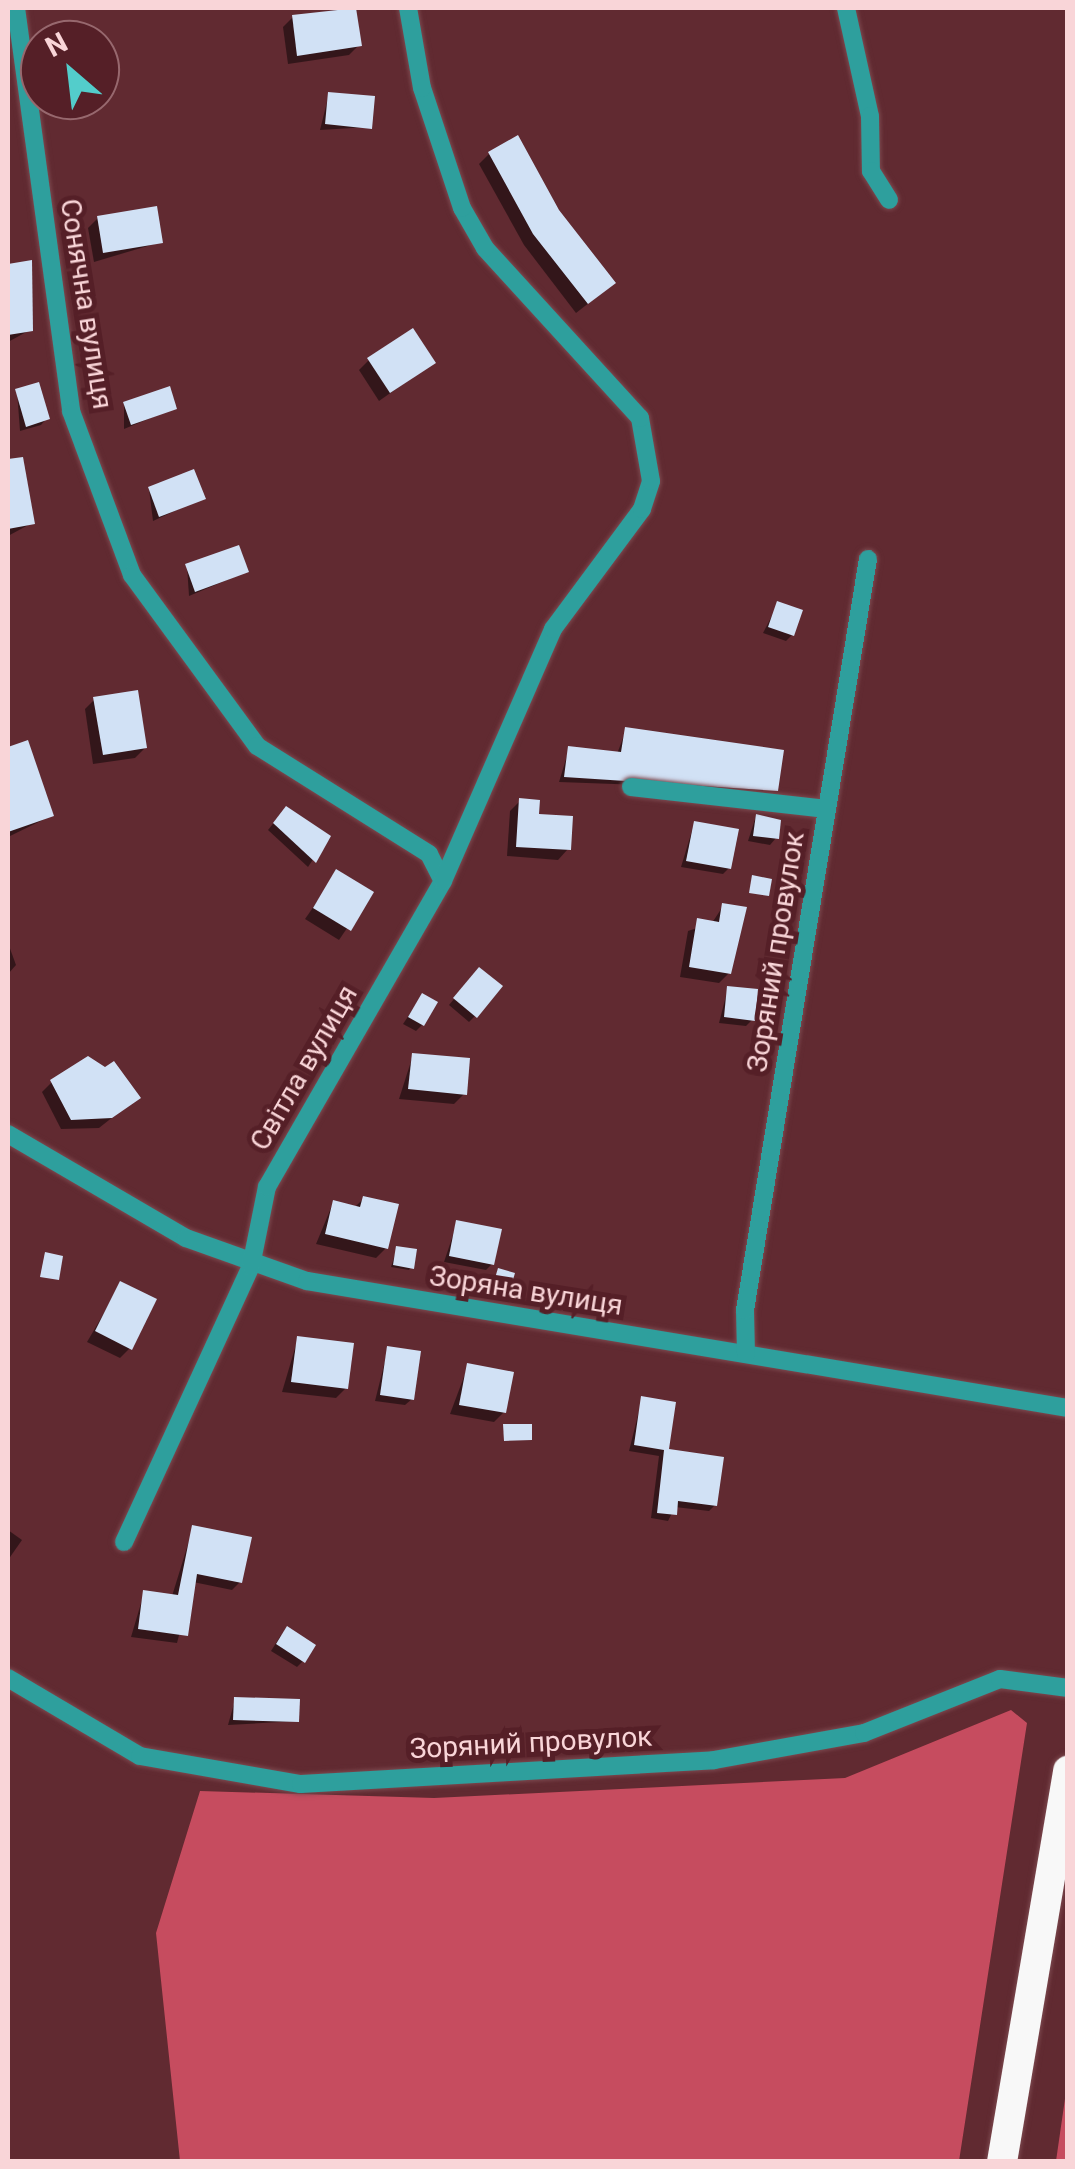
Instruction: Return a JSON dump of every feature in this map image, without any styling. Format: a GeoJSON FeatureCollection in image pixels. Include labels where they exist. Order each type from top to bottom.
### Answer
{"type":"FeatureCollection","features":[{"type":"Feature","properties":{"kind":"highway"},"geometry":{"type":"LineString","coordinates":[[1002,2162],[1068,1771]]}},
{"type":"Feature","properties":{"kind":"street","name":"Сонячна вулиця"},"geometry":{"type":"LineString","coordinates":[[16,8],[71,411],[132,574],[256,746],[429,854],[442,880]]}},
{"type":"Feature","properties":{"kind":"street","name":"Світла вулиця"},"geometry":{"type":"LineString","coordinates":[[124,1542],[251,1266],[267,1188],[442,880],[552,629],[642,509],[652,455],[640,418],[470,222],[444,165],[408,8]]}},
{"type":"Feature","properties":{"kind":"street"},"geometry":{"type":"LineString","coordinates":[[846,8],[870,116],[870,171],[889,200]]}},
{"type":"Feature","properties":{"kind":"street","name":"Зоряний провулок"},"geometry":{"type":"LineString","coordinates":[[746,1354],[745,1310],[868,559]]}},
{"type":"Feature","properties":{"kind":"street"},"geometry":{"type":"LineString","coordinates":[[631,787],[827,809]]}},
{"type":"Feature","properties":{"kind":"street","name":"Зоряна вулиця"},"geometry":{"type":"LineString","coordinates":[[8,1134],[251,1266],[1068,1408]]}},
{"type":"Feature","properties":{"kind":"street","name":"Зоряний провулок"},"geometry":{"type":"LineString","coordinates":[[8,1678],[140,1756],[302,1784],[714,1760],[864,1733],[1000,1679],[1068,1688]]}},
{"type":"Feature","properties":{"kind":"shaded area"},"geometry":{"type":"Polygon","coordinates":[[[1011,1710],[1027,1723],[959,2161],[180,2161],[156,1933],[200,1791],[434,1798],[845,1778],[1011,1710]]]}},
{"type":"Feature","properties":{"kind":"shaded area"},"geometry":{"type":"Polygon","coordinates":[[[1067,2085],[1067,2161],[1056,2161],[1067,2085]]]}},
{"type":"Feature","properties":{"kind":"building"},"geometry":{"type":"Polygon","coordinates":[[[356,8],[362,46],[297,56],[292,15],[356,8]]]}},
{"type":"Feature","properties":{"kind":"building"},"geometry":{"type":"Polygon","coordinates":[[[328,92],[375,96],[372,129],[325,124],[328,92]]]}},
{"type":"Feature","properties":{"kind":"building"},"geometry":{"type":"Polygon","coordinates":[[[518,135],[559,210],[616,283],[588,304],[533,234],[488,152],[518,135]]]}},
{"type":"Feature","properties":{"kind":"building"},"geometry":{"type":"Polygon","coordinates":[[[157,206],[163,243],[103,253],[97,216],[157,206]]]}},
{"type":"Feature","properties":{"kind":"building"},"geometry":{"type":"Polygon","coordinates":[[[32,260],[33,331],[8,335],[8,264],[32,260]]]}},
{"type":"Feature","properties":{"kind":"building"},"geometry":{"type":"Polygon","coordinates":[[[413,328],[436,363],[390,393],[367,358],[413,328]]]}},
{"type":"Feature","properties":{"kind":"building"},"geometry":{"type":"Polygon","coordinates":[[[39,382],[50,419],[26,427],[15,389],[39,382]]]}},
{"type":"Feature","properties":{"kind":"building"},"geometry":{"type":"Polygon","coordinates":[[[170,386],[177,409],[131,425],[123,402],[170,386]]]}},
{"type":"Feature","properties":{"kind":"building"},"geometry":{"type":"Polygon","coordinates":[[[23,457],[35,524],[8,529],[8,459],[23,457]]]}},
{"type":"Feature","properties":{"kind":"building"},"geometry":{"type":"Polygon","coordinates":[[[194,469],[206,499],[159,517],[148,487],[194,469]]]}},
{"type":"Feature","properties":{"kind":"building"},"geometry":{"type":"Polygon","coordinates":[[[239,545],[249,572],[195,592],[185,564],[239,545]]]}},
{"type":"Feature","properties":{"kind":"building"},"geometry":{"type":"Polygon","coordinates":[[[777,601],[803,610],[794,636],[768,627],[777,601]]]}},
{"type":"Feature","properties":{"kind":"building"},"geometry":{"type":"Polygon","coordinates":[[[138,690],[147,748],[103,755],[93,697],[138,690]]]}},
{"type":"Feature","properties":{"kind":"building"},"geometry":{"type":"Polygon","coordinates":[[[625,727],[784,750],[778,791],[564,777],[568,746],[621,752],[625,727]]]}},
{"type":"Feature","properties":{"kind":"building"},"geometry":{"type":"Polygon","coordinates":[[[28,740],[54,816],[8,832],[8,747],[28,740]]]}},
{"type":"Feature","properties":{"kind":"building"},"geometry":{"type":"Polygon","coordinates":[[[519,798],[540,800],[539,814],[573,816],[571,850],[516,847],[519,798]]]}},
{"type":"Feature","properties":{"kind":"building"},"geometry":{"type":"Polygon","coordinates":[[[286,806],[331,836],[316,863],[273,823],[286,806]]]}},
{"type":"Feature","properties":{"kind":"building"},"geometry":{"type":"Polygon","coordinates":[[[756,814],[781,820],[779,839],[753,836],[756,814]]]}},
{"type":"Feature","properties":{"kind":"building"},"geometry":{"type":"Polygon","coordinates":[[[694,821],[739,829],[731,869],[686,861],[694,821]]]}},
{"type":"Feature","properties":{"kind":"building"},"geometry":{"type":"Polygon","coordinates":[[[336,869],[374,892],[351,931],[313,908],[336,869]]]}},
{"type":"Feature","properties":{"kind":"building"},"geometry":{"type":"Polygon","coordinates":[[[752,875],[772,879],[769,896],[749,893],[752,875]]]}},
{"type":"Feature","properties":{"kind":"building"},"geometry":{"type":"Polygon","coordinates":[[[722,903],[747,907],[731,974],[689,967],[697,918],[719,922],[722,903]]]}},
{"type":"Feature","properties":{"kind":"building"},"geometry":{"type":"Polygon","coordinates":[[[479,967],[503,986],[477,1018],[453,998],[479,967]]]}},
{"type":"Feature","properties":{"kind":"building"},"geometry":{"type":"Polygon","coordinates":[[[727,986],[758,989],[755,1021],[724,1017],[727,986]]]}},
{"type":"Feature","properties":{"kind":"building"},"geometry":{"type":"Polygon","coordinates":[[[422,993],[438,1002],[424,1026],[408,1017],[422,993]]]}},
{"type":"Feature","properties":{"kind":"building"},"geometry":{"type":"Polygon","coordinates":[[[412,1053],[470,1058],[467,1095],[408,1089],[412,1053]]]}},
{"type":"Feature","properties":{"kind":"building"},"geometry":{"type":"Polygon","coordinates":[[[88,1056],[105,1067],[114,1061],[141,1098],[112,1118],[71,1120],[50,1080],[88,1056]]]}},
{"type":"Feature","properties":{"kind":"building"},"geometry":{"type":"Polygon","coordinates":[[[363,1196],[399,1204],[388,1249],[325,1234],[333,1200],[360,1207],[363,1196]]]}},
{"type":"Feature","properties":{"kind":"building"},"geometry":{"type":"Polygon","coordinates":[[[456,1220],[502,1229],[494,1265],[449,1256],[456,1220]]]}},
{"type":"Feature","properties":{"kind":"building"},"geometry":{"type":"Polygon","coordinates":[[[396,1246],[417,1249],[414,1269],[393,1265],[396,1246]]]}},
{"type":"Feature","properties":{"kind":"building"},"geometry":{"type":"Polygon","coordinates":[[[45,1252],[63,1256],[59,1280],[40,1277],[45,1252]]]}},
{"type":"Feature","properties":{"kind":"building"},"geometry":{"type":"Polygon","coordinates":[[[498,1268],[515,1273],[510,1290],[493,1285],[498,1268]]]}},
{"type":"Feature","properties":{"kind":"building"},"geometry":{"type":"Polygon","coordinates":[[[120,1281],[157,1299],[132,1350],[95,1331],[120,1281]]]}},
{"type":"Feature","properties":{"kind":"building"},"geometry":{"type":"Polygon","coordinates":[[[297,1336],[354,1343],[348,1389],[291,1382],[297,1336]]]}},
{"type":"Feature","properties":{"kind":"building"},"geometry":{"type":"Polygon","coordinates":[[[387,1346],[421,1351],[414,1400],[380,1395],[387,1346]]]}},
{"type":"Feature","properties":{"kind":"building"},"geometry":{"type":"Polygon","coordinates":[[[467,1363],[514,1372],[506,1413],[459,1405],[467,1363]]]}},
{"type":"Feature","properties":{"kind":"building"},"geometry":{"type":"Polygon","coordinates":[[[641,1396],[676,1402],[669,1449],[724,1457],[717,1506],[678,1501],[677,1515],[657,1513],[664,1450],[634,1445],[641,1396]]]}},
{"type":"Feature","properties":{"kind":"building"},"geometry":{"type":"Polygon","coordinates":[[[503,1424],[532,1424],[532,1440],[504,1441],[503,1424]]]}},
{"type":"Feature","properties":{"kind":"building"},"geometry":{"type":"Polygon","coordinates":[[[192,1525],[252,1537],[242,1583],[197,1574],[188,1636],[138,1629],[143,1590],[178,1595],[192,1525]]]}},
{"type":"Feature","properties":{"kind":"building"},"geometry":{"type":"Polygon","coordinates":[[[287,1626],[316,1645],[305,1663],[276,1644],[287,1626]]]}},
{"type":"Feature","properties":{"kind":"building"},"geometry":{"type":"Polygon","coordinates":[[[234,1697],[300,1699],[299,1722],[233,1720],[234,1697]]]}}]}
